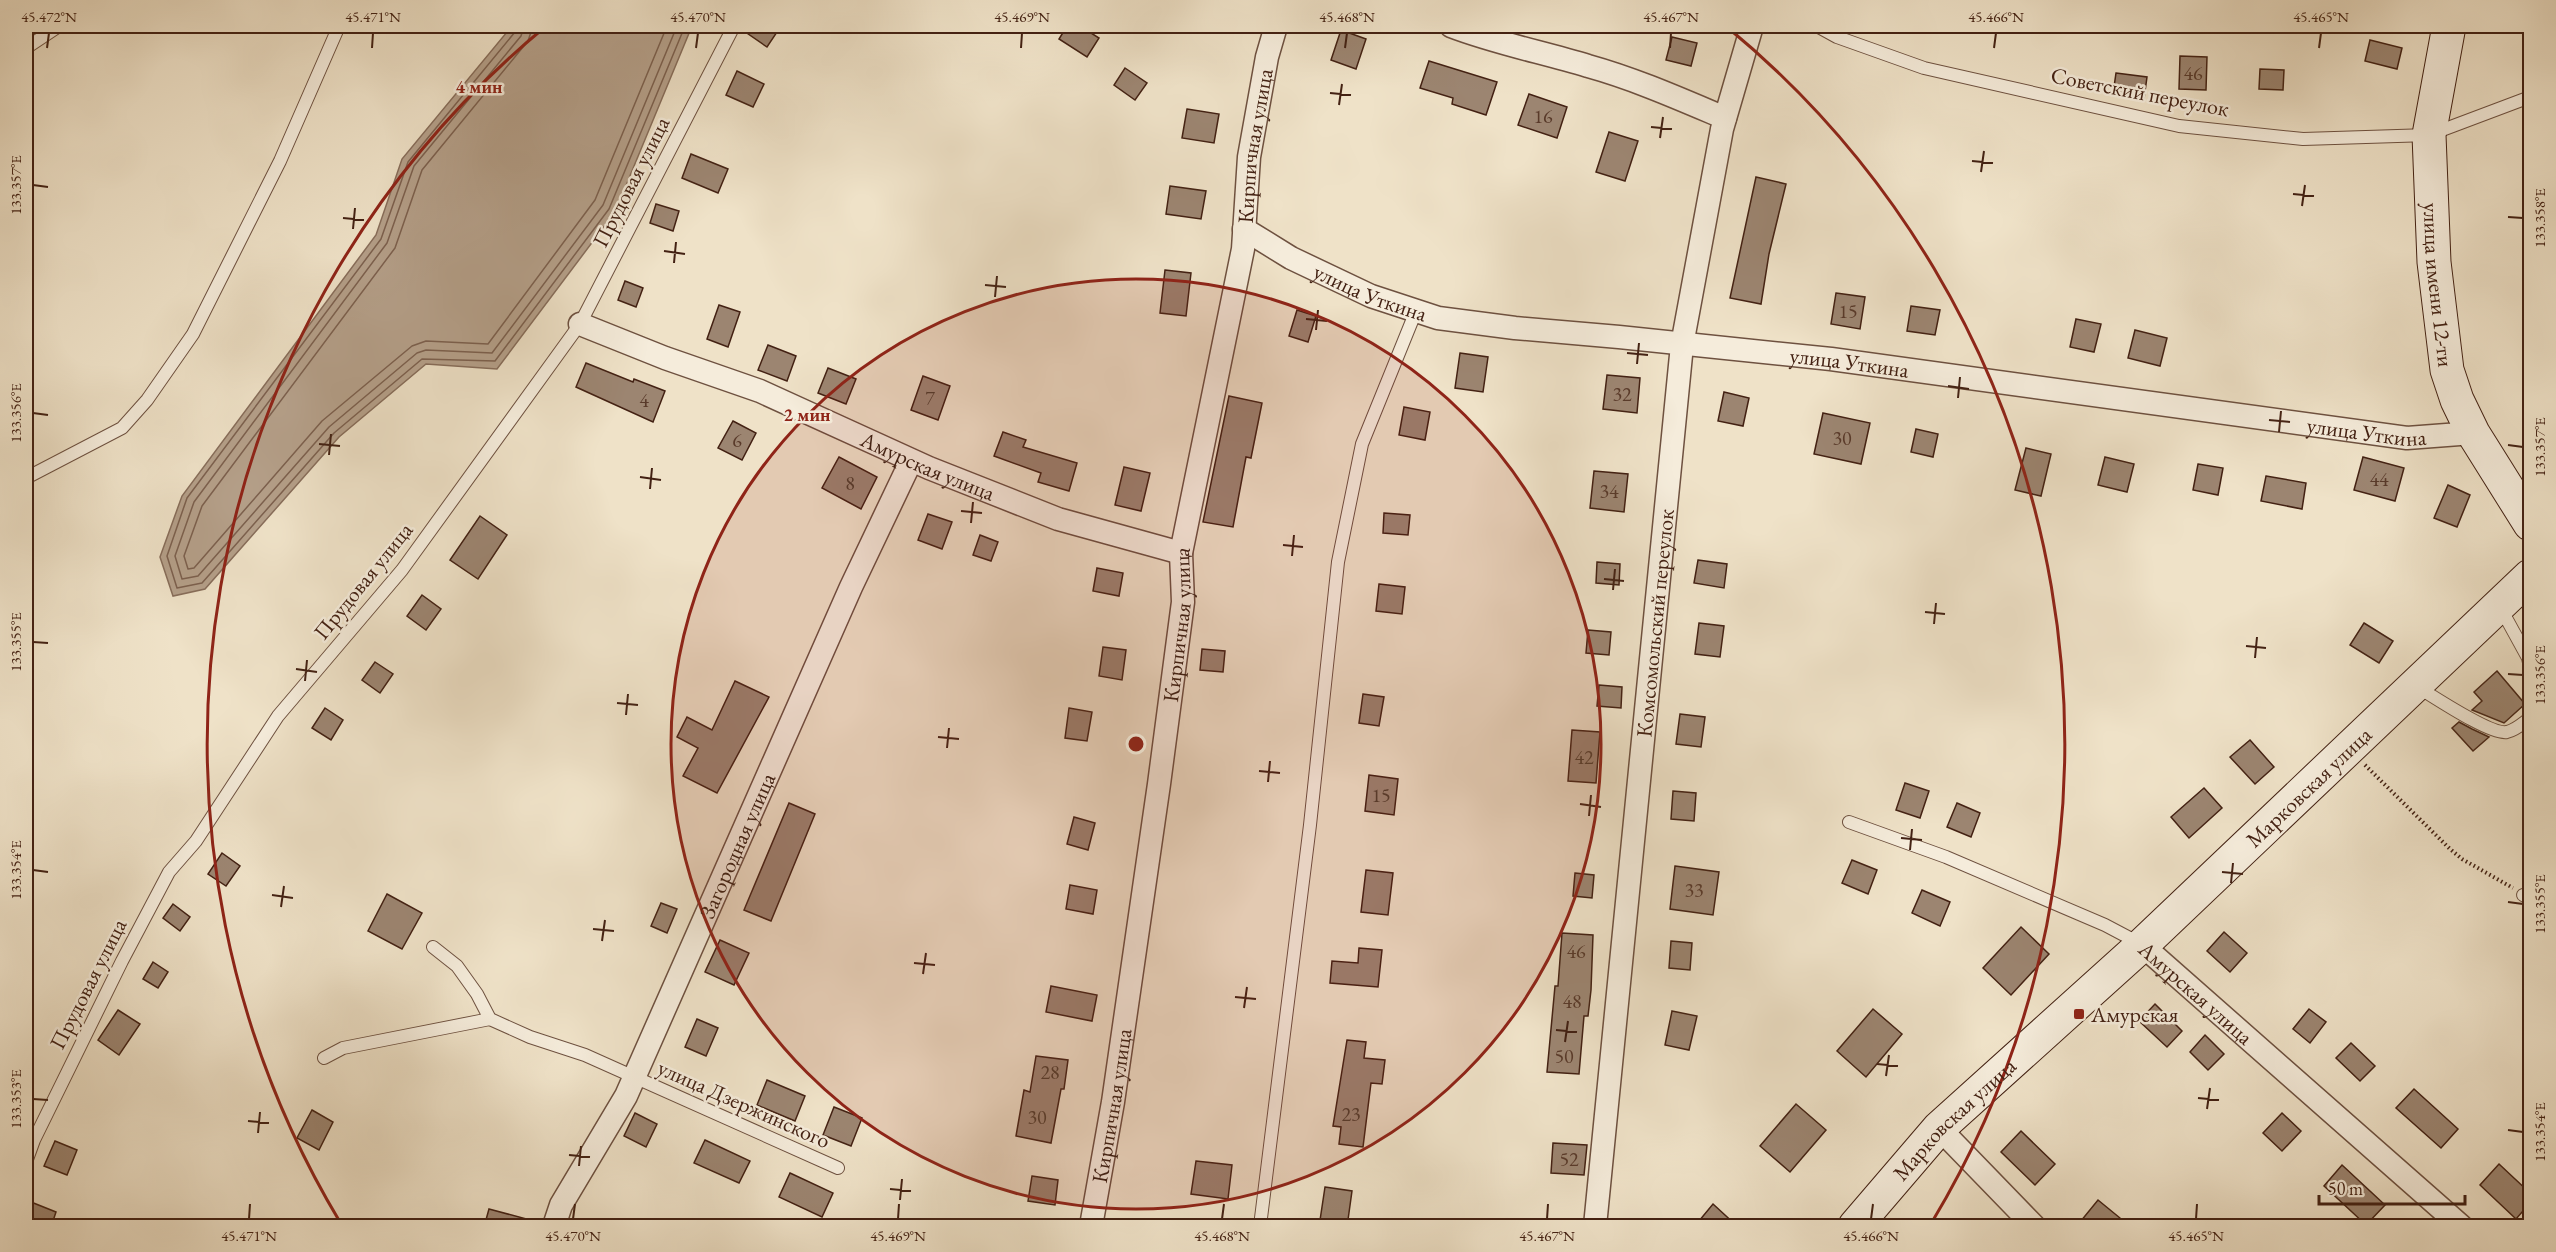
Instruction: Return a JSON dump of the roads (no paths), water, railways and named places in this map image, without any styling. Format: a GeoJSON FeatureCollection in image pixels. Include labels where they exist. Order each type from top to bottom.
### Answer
{"type":"FeatureCollection","features":[{"type":"Feature","properties":{"kind":"main road","name":"улица имени 12-ти"},"geometry":{"type":"LineString","coordinates":[[2449,26],[2429,135],[2434,262],[2447,370],[2457,400],[2473,433],[2530,524]]}},
{"type":"Feature","properties":{"kind":"main road","name":"Марковская улица"},"geometry":{"type":"LineString","coordinates":[[1856,1227],[1939,1128],[2142,945],[2530,576]]}},
{"type":"Feature","properties":{"kind":"street","name":"Кирпичная улица"},"geometry":{"type":"LineString","coordinates":[[1091,1227],[1113,1102],[1160,784],[1183,602],[1181,553],[1243,249],[1250,157],[1267,57],[1276,26]]}},
{"type":"Feature","properties":{"kind":"street"},"geometry":{"type":"LineString","coordinates":[[1451,26],[1474,35],[1590,66],[1655,88],[1725,118]]}},
{"type":"Feature","properties":{"kind":"street","name":"Комсомольский переулок"},"geometry":{"type":"LineString","coordinates":[[1595,1227],[1682,345],[1725,118],[1752,26]]}},
{"type":"Feature","properties":{"kind":"street","name":"улица Уткина"},"geometry":{"type":"LineString","coordinates":[[1244,229],[1291,258],[1351,287],[1438,318],[1515,328],[1831,359],[2407,438],[2473,433]]}},
{"type":"Feature","properties":{"kind":"street","name":"Амурская улица"},"geometry":{"type":"LineString","coordinates":[[580,324],[665,358],[760,391],[911,460],[1058,519],[1181,553]]}},
{"type":"Feature","properties":{"kind":"street","name":"Загородная улица"},"geometry":{"type":"LineString","coordinates":[[554,1227],[561,1205],[626,1096],[846,598],[911,460]]}},
{"type":"Feature","properties":{"kind":"street","name":"Амурская улица"},"geometry":{"type":"LineString","coordinates":[[2142,945],[2460,1227]]}},
{"type":"Feature","properties":{"kind":"street"},"geometry":{"type":"LineString","coordinates":[[1939,1128],[2034,1227]]}},
{"type":"Feature","properties":{"kind":"lane"},"geometry":{"type":"LineString","coordinates":[[26,48],[59,26]]}},
{"type":"Feature","properties":{"kind":"lane"},"geometry":{"type":"LineString","coordinates":[[26,478],[122,428],[147,400],[186,344],[280,161],[339,26]]}},
{"type":"Feature","properties":{"kind":"lane","name":"Прудовая улица"},"geometry":{"type":"LineString","coordinates":[[26,1162],[34,1140],[122,961],[169,872],[196,841],[278,716],[402,570],[580,324],[734,26]]}},
{"type":"Feature","properties":{"kind":"lane","name":"Советский переулок"},"geometry":{"type":"LineString","coordinates":[[1817,26],[1837,37],[1924,68],[2179,126],[2302,139],[2429,135],[2530,97]]}},
{"type":"Feature","properties":{"kind":"lane"},"geometry":{"type":"LineString","coordinates":[[1260,1227],[1310,825],[1338,562],[1362,444],[1416,311]]}},
{"type":"Feature","properties":{"kind":"lane"},"geometry":{"type":"LineString","coordinates":[[2500,606],[2528,658],[2530,667]]}},
{"type":"Feature","properties":{"kind":"lane"},"geometry":{"type":"LineString","coordinates":[[2414,686],[2482,726],[2504,732],[2518,728],[2530,718]]}},
{"type":"Feature","properties":{"kind":"lane","name":"Амурская улица"},"geometry":{"type":"LineString","coordinates":[[1849,822],[1946,856],[2105,925],[2142,945]]}},
{"type":"Feature","properties":{"kind":"lane"},"geometry":{"type":"LineString","coordinates":[[324,1058],[344,1048],[490,1019],[477,994],[457,966],[433,947]]}},
{"type":"Feature","properties":{"kind":"lane","name":"улица Дзержинского"},"geometry":{"type":"LineString","coordinates":[[490,1019],[530,1037],[585,1055],[838,1168]]}},
{"type":"Feature","properties":{"kind":"water"},"geometry":{"type":"Polygon","coordinates":[[[512,26],[692,26],[615,212],[497,369],[426,364],[339,437],[205,589],[173,596],[160,557],[182,496],[376,235],[402,159],[512,26]]]}},
{"type":"Feature","properties":{"kind":"place","name":"Амурская"},"geometry":{"type":"Point","coordinates":[2079,1014]}}]}
